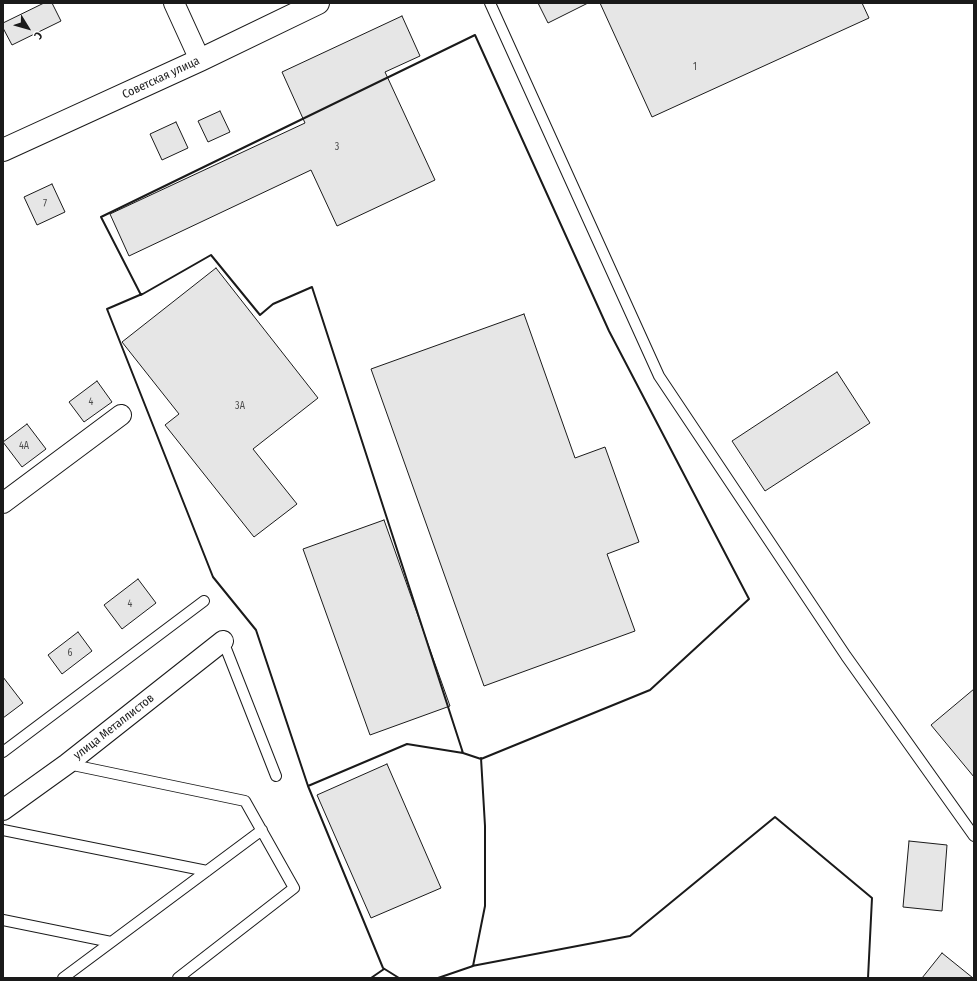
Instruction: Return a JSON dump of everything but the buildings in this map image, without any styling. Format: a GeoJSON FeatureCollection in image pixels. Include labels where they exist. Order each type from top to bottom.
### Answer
{"type":"FeatureCollection","features":[{"type":"Feature","properties":{"kind":"street"},"geometry":{"type":"LineString","coordinates":[[174,3],[200,60]]}},
{"type":"Feature","properties":{"kind":"street","name":"Советская улица"},"geometry":{"type":"LineString","coordinates":[[3,150],[200,60],[318,3]]}},
{"type":"Feature","properties":{"kind":"street"},"geometry":{"type":"LineString","coordinates":[[3,504],[121,415]]}},
{"type":"Feature","properties":{"kind":"street","name":"улица Металлистов"},"geometry":{"type":"LineString","coordinates":[[3,810],[66,764],[223,640]]}},
{"type":"Feature","properties":{"kind":"lane"},"geometry":{"type":"LineString","coordinates":[[490,3],[659,376],[846,656],[974,836]]}},
{"type":"Feature","properties":{"kind":"lane"},"geometry":{"type":"LineString","coordinates":[[3,752],[204,600]]}},
{"type":"Feature","properties":{"kind":"lane"},"geometry":{"type":"LineString","coordinates":[[223,640],[276,776]]}},
{"type":"Feature","properties":{"kind":"lane"},"geometry":{"type":"LineString","coordinates":[[66,764],[245,801],[294,888],[178,978]]}},
{"type":"Feature","properties":{"kind":"lane"},"geometry":{"type":"LineString","coordinates":[[3,830],[207,871]]}},
{"type":"Feature","properties":{"kind":"lane"},"geometry":{"type":"LineString","coordinates":[[63,978],[262,830]]}},
{"type":"Feature","properties":{"kind":"lane"},"geometry":{"type":"LineString","coordinates":[[3,920],[111,942]]}},
{"type":"Feature","properties":{"kind":"wall"},"geometry":{"type":"LineString","coordinates":[[475,35],[609,331],[749,599],[650,690],[481,759],[463,753],[312,287],[273,304],[260,315],[211,255],[141,295],[101,217],[475,35]]}},
{"type":"Feature","properties":{"kind":"wall"},"geometry":{"type":"LineString","coordinates":[[142,294],[107,309],[213,577],[256,630],[308,786],[407,744],[463,753]]}},
{"type":"Feature","properties":{"kind":"wall"},"geometry":{"type":"LineString","coordinates":[[399,978],[383,968],[308,786],[407,744],[463,753],[462,752]]}},
{"type":"Feature","properties":{"kind":"wall"},"geometry":{"type":"LineString","coordinates":[[438,978],[473,966],[485,906],[485,826],[481,758]]}},
{"type":"Feature","properties":{"kind":"wall"},"geometry":{"type":"LineString","coordinates":[[472,966],[630,936],[775,817],[872,898],[868,978]]}},
{"type":"Feature","properties":{"kind":"wall"},"geometry":{"type":"LineString","coordinates":[[371,978],[384,969]]}}]}
